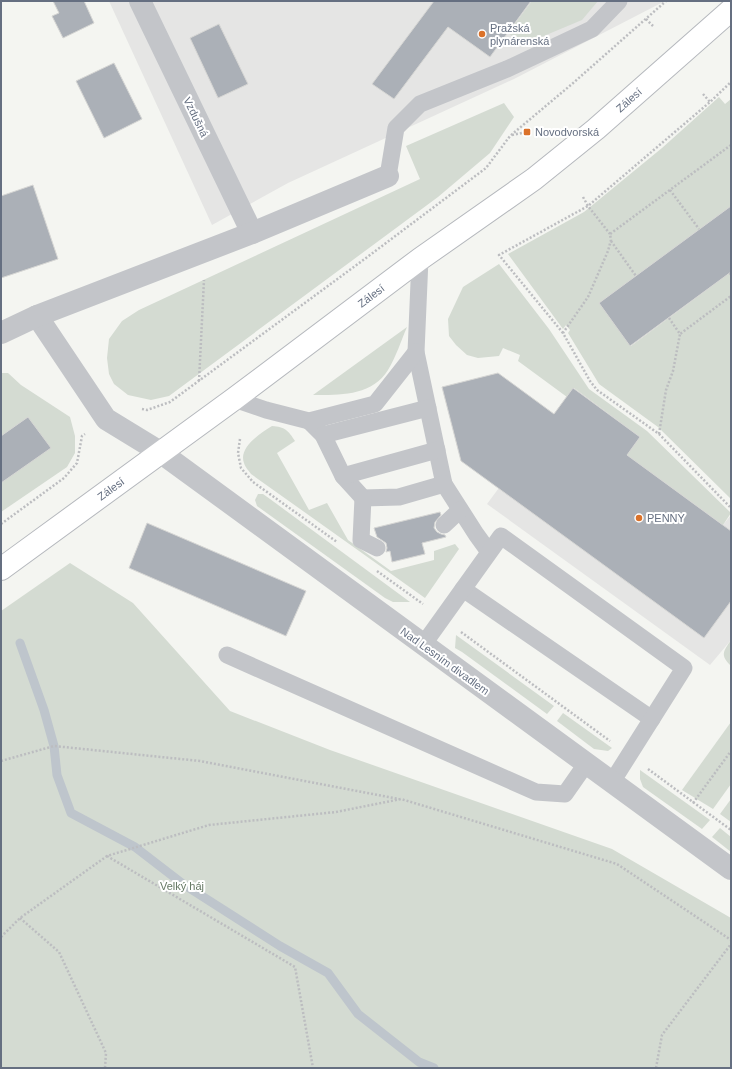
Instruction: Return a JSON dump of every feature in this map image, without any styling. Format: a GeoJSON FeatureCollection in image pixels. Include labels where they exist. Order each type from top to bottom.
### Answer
{"type":"FeatureCollection","features":[{"type":"Feature","properties":{"kind":"main road","name":"Zálesí"},"geometry":{"type":"LineString","coordinates":[[1,569],[420,259],[534,179],[596,129],[731,10]]}},
{"type":"Feature","properties":{"kind":"street","name":"Vzdušná"},"geometry":{"type":"LineString","coordinates":[[140,1],[252,233]]}},
{"type":"Feature","properties":{"kind":"street"},"geometry":{"type":"LineString","coordinates":[[1,333],[36,316],[252,233],[388,176]]}},
{"type":"Feature","properties":{"kind":"street","name":"Nad Lesním divadlem"},"geometry":{"type":"LineString","coordinates":[[36,316],[106,419],[160,452],[731,869]]}},
{"type":"Feature","properties":{"kind":"lane"},"geometry":{"type":"LineString","coordinates":[[388,176],[396,128],[420,104],[507,68],[592,29],[620,1]]}},
{"type":"Feature","properties":{"kind":"lane"},"geometry":{"type":"LineString","coordinates":[[420,259],[416,352],[444,484],[489,552]]}},
{"type":"Feature","properties":{"kind":"lane"},"geometry":{"type":"LineString","coordinates":[[234,398],[266,410],[309,421],[375,404],[416,352]]}},
{"type":"Feature","properties":{"kind":"lane"},"geometry":{"type":"LineString","coordinates":[[323,435],[428,408]]}},
{"type":"Feature","properties":{"kind":"lane"},"geometry":{"type":"LineString","coordinates":[[309,421],[323,435],[343,476],[363,498],[361,540],[377,548]]}},
{"type":"Feature","properties":{"kind":"lane"},"geometry":{"type":"LineString","coordinates":[[343,476],[437,450]]}},
{"type":"Feature","properties":{"kind":"lane"},"geometry":{"type":"LineString","coordinates":[[363,498],[399,497],[444,484]]}},
{"type":"Feature","properties":{"kind":"lane"},"geometry":{"type":"LineString","coordinates":[[444,525],[460,510]]}},
{"type":"Feature","properties":{"kind":"lane"},"geometry":{"type":"LineString","coordinates":[[423,645],[501,536],[684,668],[612,782]]}},
{"type":"Feature","properties":{"kind":"lane"},"geometry":{"type":"LineString","coordinates":[[463,589],[652,719]]}},
{"type":"Feature","properties":{"kind":"lane"},"geometry":{"type":"LineString","coordinates":[[226,655],[536,792],[566,794],[586,764]]}},
{"type":"Feature","properties":{"kind":"path"},"geometry":{"type":"LineString","coordinates":[[206,250],[199,381],[486,168],[510,136],[572,84],[666,1]]}},
{"type":"Feature","properties":{"kind":"path"},"geometry":{"type":"LineString","coordinates":[[646,19],[653,26]]}},
{"type":"Feature","properties":{"kind":"path"},"geometry":{"type":"LineString","coordinates":[[731,82],[710,102],[588,206],[498,255],[563,333],[590,381],[597,390],[659,434],[731,508]]}},
{"type":"Feature","properties":{"kind":"path"},"geometry":{"type":"LineString","coordinates":[[703,94],[710,102]]}},
{"type":"Feature","properties":{"kind":"path"},"geometry":{"type":"LineString","coordinates":[[510,136],[527,132]]}},
{"type":"Feature","properties":{"kind":"path"},"geometry":{"type":"LineString","coordinates":[[610,234],[731,145]]}},
{"type":"Feature","properties":{"kind":"path"},"geometry":{"type":"LineString","coordinates":[[670,190],[699,229]]}},
{"type":"Feature","properties":{"kind":"path"},"geometry":{"type":"LineString","coordinates":[[563,333],[588,297],[608,251],[611,240],[610,234],[588,206],[583,197]]}},
{"type":"Feature","properties":{"kind":"path"},"geometry":{"type":"LineString","coordinates":[[611,240],[636,276]]}},
{"type":"Feature","properties":{"kind":"path"},"geometry":{"type":"LineString","coordinates":[[659,434],[666,390],[673,371],[680,334],[731,296]]}},
{"type":"Feature","properties":{"kind":"path"},"geometry":{"type":"LineString","coordinates":[[669,318],[680,334]]}},
{"type":"Feature","properties":{"kind":"path"},"geometry":{"type":"LineString","coordinates":[[240,439],[238,453],[241,468],[253,482],[341,545]]}},
{"type":"Feature","properties":{"kind":"path"},"geometry":{"type":"LineString","coordinates":[[373,568],[731,830]]}},
{"type":"Feature","properties":{"kind":"path"},"geometry":{"type":"LineString","coordinates":[[1,761],[54,746],[200,761],[401,799],[617,864],[731,940]]}},
{"type":"Feature","properties":{"kind":"path"},"geometry":{"type":"LineString","coordinates":[[693,803],[731,751]]}},
{"type":"Feature","properties":{"kind":"path"},"geometry":{"type":"LineString","coordinates":[[1,937],[20,918],[107,856],[209,825],[336,812],[401,799]]}},
{"type":"Feature","properties":{"kind":"path"},"geometry":{"type":"LineString","coordinates":[[107,856],[295,967],[313,1068]]}},
{"type":"Feature","properties":{"kind":"path"},"geometry":{"type":"LineString","coordinates":[[20,918],[59,952],[106,1053],[105,1068]]}},
{"type":"Feature","properties":{"kind":"path"},"geometry":{"type":"LineString","coordinates":[[656,1068],[662,1035],[731,944]]}},
{"type":"Feature","properties":{"kind":"shaded area"},"geometry":{"type":"Polygon","coordinates":[[[109,1],[665,1],[514,79],[288,183],[212,225],[109,1]]]}},
{"type":"Feature","properties":{"kind":"shaded area"},"geometry":{"type":"Polygon","coordinates":[[[573,388],[640,437],[627,455],[723,525],[731,515],[731,640],[710,665],[487,504],[573,388]]]}},
{"type":"Feature","properties":{"kind":"green space"},"geometry":{"type":"Polygon","coordinates":[[[532,1],[598,1],[582,20],[527,43],[519,41],[508,33],[532,1]]]}},
{"type":"Feature","properties":{"kind":"green space"},"geometry":{"type":"Polygon","coordinates":[[[719,97],[725,104],[731,99],[731,206],[599,303],[631,346],[731,272],[731,499],[658,427],[599,384],[568,333],[570,330],[566,325],[563,329],[508,254],[584,212],[662,148],[719,97]]]}},
{"type":"Feature","properties":{"kind":"green space"},"geometry":{"type":"Polygon","coordinates":[[[504,103],[514,117],[490,153],[438,197],[169,396],[151,400],[128,395],[114,384],[109,374],[107,358],[109,339],[122,321],[139,310],[420,179],[406,146],[504,103]]]}},
{"type":"Feature","properties":{"kind":"green space"},"geometry":{"type":"Polygon","coordinates":[[[499,264],[549,329],[589,389],[647,431],[731,513],[723,525],[627,455],[640,437],[574,388],[567,397],[518,361],[520,355],[503,348],[499,356],[478,358],[467,355],[456,345],[449,336],[448,319],[463,287],[499,264]]]}},
{"type":"Feature","properties":{"kind":"green space"},"geometry":{"type":"Polygon","coordinates":[[[407,327],[388,370],[381,379],[373,385],[355,392],[344,394],[313,395],[407,327]]]}},
{"type":"Feature","properties":{"kind":"green space"},"geometry":{"type":"Polygon","coordinates":[[[1,373],[8,373],[21,385],[70,417],[75,436],[75,453],[67,467],[1,512],[1,483],[50,448],[28,417],[1,436],[1,373]]]}},
{"type":"Feature","properties":{"kind":"green space"},"geometry":{"type":"Polygon","coordinates":[[[272,426],[280,427],[286,430],[295,441],[277,453],[309,510],[327,503],[348,540],[391,571],[434,560],[434,551],[455,544],[459,549],[425,598],[251,474],[244,463],[244,451],[247,446],[262,432],[272,426]]]}},
{"type":"Feature","properties":{"kind":"green space"},"geometry":{"type":"Polygon","coordinates":[[[258,494],[263,494],[410,602],[393,602],[385,598],[257,506],[255,500],[258,494]]]}},
{"type":"Feature","properties":{"kind":"green space","name":"Velký háj"},"geometry":{"type":"Polygon","coordinates":[[[70,563],[133,603],[230,711],[330,750],[612,849],[731,918],[731,1068],[1,1068],[1,611],[70,563]]]}},
{"type":"Feature","properties":{"kind":"green space"},"geometry":{"type":"Polygon","coordinates":[[[456,635],[554,706],[547,714],[455,648],[456,635]]]}},
{"type":"Feature","properties":{"kind":"green space"},"geometry":{"type":"Polygon","coordinates":[[[731,640],[731,666],[725,659],[724,653],[731,640]]]}},
{"type":"Feature","properties":{"kind":"green space"},"geometry":{"type":"Polygon","coordinates":[[[563,713],[612,748],[608,751],[594,749],[557,721],[563,713]]]}},
{"type":"Feature","properties":{"kind":"green space"},"geometry":{"type":"Polygon","coordinates":[[[731,722],[731,784],[713,809],[682,790],[731,722]]]}},
{"type":"Feature","properties":{"kind":"green space"},"geometry":{"type":"Polygon","coordinates":[[[640,770],[710,820],[702,829],[643,787],[640,779],[640,770]]]}},
{"type":"Feature","properties":{"kind":"green space"},"geometry":{"type":"Polygon","coordinates":[[[731,799],[731,822],[720,814],[731,799]]]}},
{"type":"Feature","properties":{"kind":"green space"},"geometry":{"type":"Polygon","coordinates":[[[720,828],[731,837],[731,852],[712,837],[720,828]]]}},
{"type":"Feature","properties":{"kind":"building"},"geometry":{"type":"Polygon","coordinates":[[[53,1],[84,1],[94,23],[63,38],[52,16],[59,13],[53,1]]]}},
{"type":"Feature","properties":{"kind":"building"},"geometry":{"type":"Polygon","coordinates":[[[434,1],[531,1],[490,57],[448,27],[394,99],[372,84],[434,1]]]}},
{"type":"Feature","properties":{"kind":"building"},"geometry":{"type":"Polygon","coordinates":[[[219,24],[248,84],[218,98],[190,38],[219,24]]]}},
{"type":"Feature","properties":{"kind":"building"},"geometry":{"type":"Polygon","coordinates":[[[114,63],[142,119],[104,138],[76,81],[114,63]]]}},
{"type":"Feature","properties":{"kind":"building"},"geometry":{"type":"Polygon","coordinates":[[[33,185],[58,259],[1,278],[1,196],[33,185]]]}},
{"type":"Feature","properties":{"kind":"building"},"geometry":{"type":"Polygon","coordinates":[[[731,206],[731,272],[630,346],[599,303],[731,206]]]}},
{"type":"Feature","properties":{"kind":"building"},"geometry":{"type":"Polygon","coordinates":[[[498,373],[554,414],[573,388],[640,437],[627,455],[731,531],[731,601],[704,638],[461,461],[442,387],[498,373]]]}},
{"type":"Feature","properties":{"kind":"building"},"geometry":{"type":"Polygon","coordinates":[[[28,417],[51,448],[1,483],[1,436],[28,417]]]}},
{"type":"Feature","properties":{"kind":"building"},"geometry":{"type":"Polygon","coordinates":[[[440,512],[441,515],[435,522],[434,528],[437,532],[445,535],[446,537],[422,543],[425,554],[392,562],[390,551],[386,552],[386,543],[377,537],[374,528],[440,512]]]}},
{"type":"Feature","properties":{"kind":"building"},"geometry":{"type":"Polygon","coordinates":[[[147,523],[306,591],[286,636],[129,568],[147,523]]]}},
{"type":"Feature","properties":{"kind":"waterway"},"geometry":{"type":"LineString","coordinates":[[20,643],[44,710],[54,746],[57,775],[71,813],[135,847],[183,884],[280,946],[328,973],[358,1014],[419,1062],[434,1068]]}},
{"type":"Feature","properties":{"kind":"place","name":"Pražská plynárenská"},"geometry":{"type":"Point","coordinates":[482,34]}},
{"type":"Feature","properties":{"kind":"place","name":"Novodvorská"},"geometry":{"type":"Point","coordinates":[527,132]}},
{"type":"Feature","properties":{"kind":"place","name":"PENNY"},"geometry":{"type":"Point","coordinates":[639,518]}}]}
